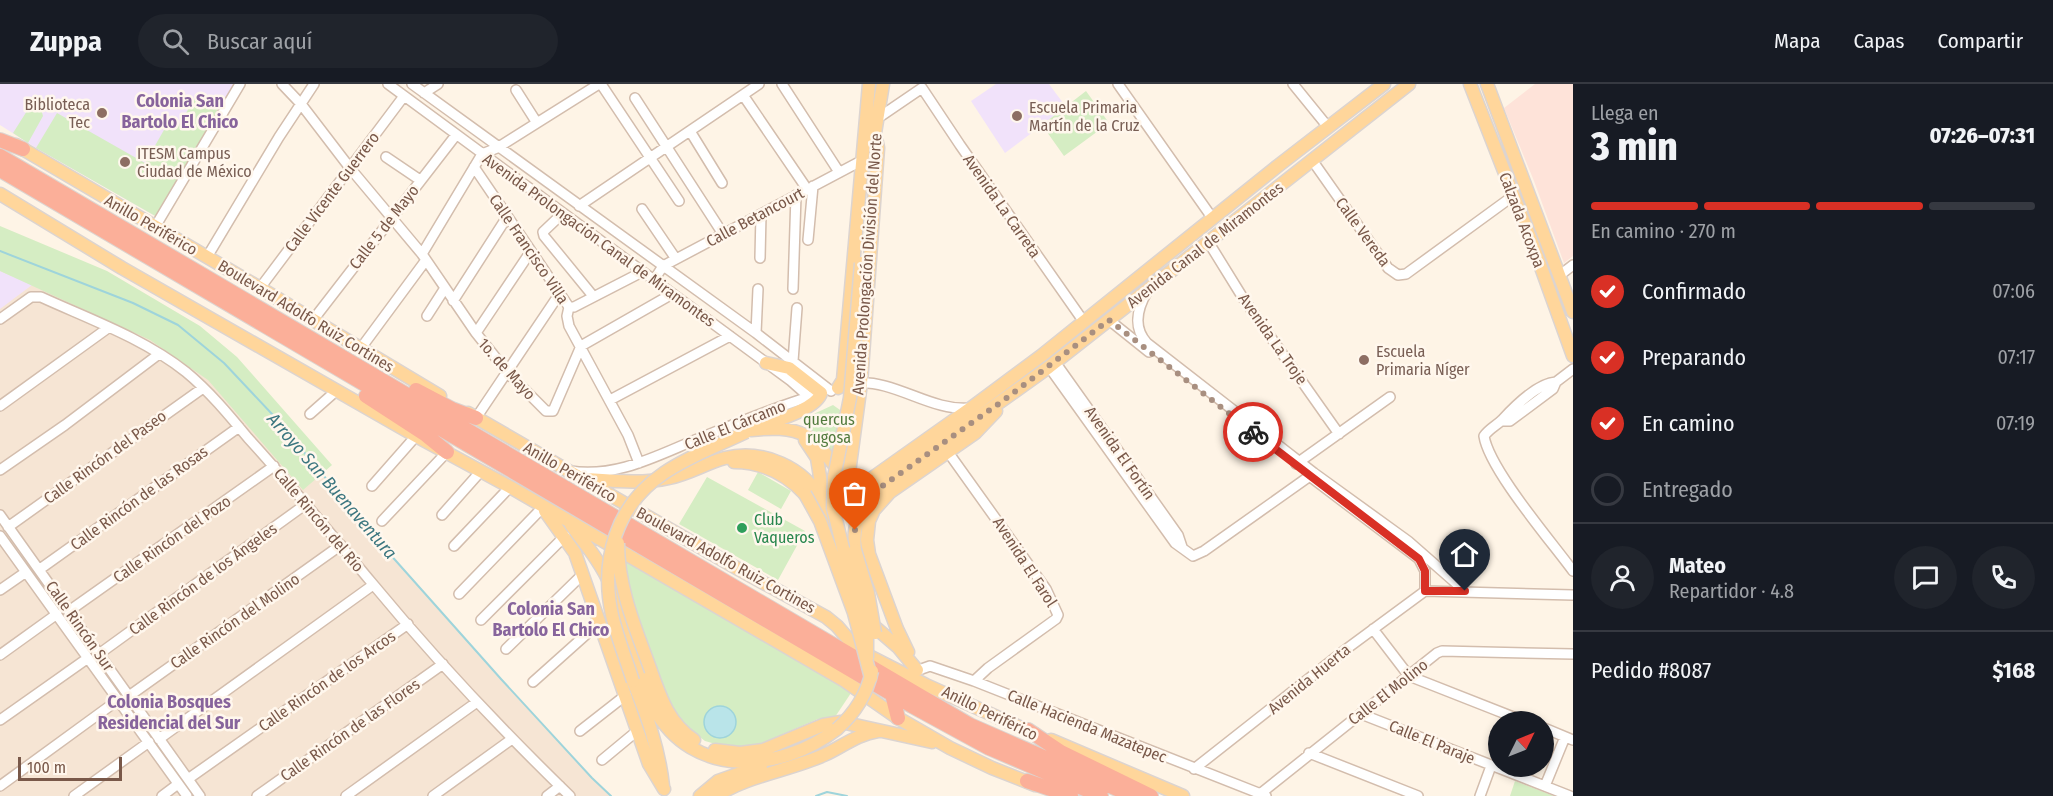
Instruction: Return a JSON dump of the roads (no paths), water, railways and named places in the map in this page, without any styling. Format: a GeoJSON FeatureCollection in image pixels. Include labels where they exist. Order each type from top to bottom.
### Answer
{"type":"FeatureCollection","features":[{"type":"Feature","properties":{"kind":"highway"},"geometry":{"type":"LineString","coordinates":[[0,140],[23,149]]}},
{"type":"Feature","properties":{"kind":"highway","name":"Anillo Periférico"},"geometry":{"type":"LineString","coordinates":[[0,156],[874,675],[970,725],[1133,796]]}},
{"type":"Feature","properties":{"kind":"highway","name":"Anillo Periférico"},"geometry":{"type":"LineString","coordinates":[[0,170],[891,694],[989,748],[1101,796]]}},
{"type":"Feature","properties":{"kind":"highway"},"geometry":{"type":"LineString","coordinates":[[297,345],[327,370],[426,435],[447,452]]}},
{"type":"Feature","properties":{"kind":"highway"},"geometry":{"type":"LineString","coordinates":[[330,350],[372,366],[440,403],[476,418]]}},
{"type":"Feature","properties":{"kind":"highway"},"geometry":{"type":"LineString","coordinates":[[869,658],[874,675],[908,672]]}},
{"type":"Feature","properties":{"kind":"highway"},"geometry":{"type":"LineString","coordinates":[[868,695],[891,694],[898,718]]}},
{"type":"Feature","properties":{"kind":"highway"},"geometry":{"type":"LineString","coordinates":[[1028,730],[1061,752],[1151,796]]}},
{"type":"Feature","properties":{"kind":"highway"},"geometry":{"type":"LineString","coordinates":[[1027,782],[1071,796]]}},
{"type":"Feature","properties":{"kind":"main road","name":"Avenida Prolongación División del Norte"},"geometry":{"type":"LineString","coordinates":[[830,391],[843,380],[869,84]]}},
{"type":"Feature","properties":{"kind":"main road","name":"Avenida Prolongación División del Norte"},"geometry":{"type":"LineString","coordinates":[[848,480],[861,383],[878,148],[875,133],[883,84]]}},
{"type":"Feature","properties":{"kind":"main road","name":"Avenida Canal de Miramontes"},"geometry":{"type":"LineString","coordinates":[[848,480],[857,483],[868,481],[971,408],[1084,322],[1384,84]]}},
{"type":"Feature","properties":{"kind":"main road","name":"Avenida Canal de Miramontes"},"geometry":{"type":"LineString","coordinates":[[874,675],[874,622],[868,592],[855,550],[854,537],[862,509],[873,493],[1052,364],[1409,84]]}},
{"type":"Feature","properties":{"kind":"main road","name":"Calzada Acoxpa"},"geometry":{"type":"LineString","coordinates":[[1470,84],[1513,196],[1567,325],[1573,356]]}},
{"type":"Feature","properties":{"kind":"main road","name":"Calzada Acoxpa"},"geometry":{"type":"LineString","coordinates":[[1487,84],[1573,312]]}},
{"type":"Feature","properties":{"kind":"main road"},"geometry":{"type":"LineString","coordinates":[[869,658],[863,610],[844,552],[833,508],[834,477],[850,398],[870,147],[875,133]]}},
{"type":"Feature","properties":{"kind":"main road","name":"Boulevard Adolfo Ruiz Cortines"},"geometry":{"type":"LineString","coordinates":[[0,135],[476,418],[826,617],[869,658],[908,672],[926,685],[1183,796]]}},
{"type":"Feature","properties":{"kind":"main road"},"geometry":{"type":"LineString","coordinates":[[0,194],[85,246],[336,391],[482,471],[868,695],[898,718],[950,748],[1060,796]]}},
{"type":"Feature","properties":{"kind":"main road"},"geometry":{"type":"LineString","coordinates":[[1531,240],[1539,239],[1545,234]]}},
{"type":"Feature","properties":{"kind":"main road"},"geometry":{"type":"LineString","coordinates":[[664,793],[661,762],[650,722],[633,681],[613,616],[608,585],[611,548],[626,511],[636,497],[663,473],[748,431],[811,406],[830,391],[789,368],[762,360]]}},
{"type":"Feature","properties":{"kind":"main road"},"geometry":{"type":"LineString","coordinates":[[844,366],[854,371],[862,369]]}},
{"type":"Feature","properties":{"kind":"main road"},"geometry":{"type":"LineString","coordinates":[[908,672],[897,629],[869,554],[867,533],[872,515],[884,498],[981,428],[1004,400]]}},
{"type":"Feature","properties":{"kind":"main road"},"geometry":{"type":"LineString","coordinates":[[748,431],[774,429],[792,431],[815,442],[848,480]]}},
{"type":"Feature","properties":{"kind":"main road"},"geometry":{"type":"LineString","coordinates":[[792,431],[807,441],[817,458],[825,509]]}},
{"type":"Feature","properties":{"kind":"main road"},"geometry":{"type":"LineString","coordinates":[[582,478],[621,481],[663,480],[680,476],[718,460],[743,455],[772,459],[785,465],[807,482],[817,494],[825,509],[861,611],[871,624],[903,652],[908,672]]}},
{"type":"Feature","properties":{"kind":"main road"},"geometry":{"type":"LineString","coordinates":[[702,467],[733,462],[757,465],[782,474],[805,494],[820,521],[869,658]]}},
{"type":"Feature","properties":{"kind":"main road"},"geometry":{"type":"LineString","coordinates":[[543,507],[575,553],[651,770],[664,793]]}},
{"type":"Feature","properties":{"kind":"main road"},"geometry":{"type":"LineString","coordinates":[[569,521],[600,564],[611,585],[655,710],[669,730],[680,740],[706,756]]}},
{"type":"Feature","properties":{"kind":"main road"},"geometry":{"type":"LineString","coordinates":[[618,527],[620,580],[651,672],[665,708],[676,724],[697,743],[719,751],[740,753],[763,750],[817,727],[834,723],[854,723],[950,748]]}},
{"type":"Feature","properties":{"kind":"main road"},"geometry":{"type":"LineString","coordinates":[[700,796],[718,781],[821,740],[842,724],[862,698],[874,675]]}},
{"type":"Feature","properties":{"kind":"main road"},"geometry":{"type":"LineString","coordinates":[[650,722],[668,741],[706,756],[745,762],[765,760],[789,753]]}},
{"type":"Feature","properties":{"kind":"main road"},"geometry":{"type":"LineString","coordinates":[[716,796],[741,783],[822,756],[855,738],[880,730]]}},
{"type":"Feature","properties":{"kind":"street"},"geometry":{"type":"LineString","coordinates":[[155,227],[240,84]]}},
{"type":"Feature","properties":{"kind":"street","name":"1o. de Mayo"},"geometry":{"type":"LineString","coordinates":[[282,84],[301,104],[350,168],[424,257],[476,333],[508,373],[546,411],[553,411],[581,346]]}},
{"type":"Feature","properties":{"kind":"street"},"geometry":{"type":"LineString","coordinates":[[207,257],[314,84]]}},
{"type":"Feature","properties":{"kind":"street","name":"Avenida Prolongación Canal de Miramontes"},"geometry":{"type":"LineString","coordinates":[[388,84],[730,336],[809,397]]}},
{"type":"Feature","properties":{"kind":"street","name":"Avenida Prolongación Canal de Miramontes"},"geometry":{"type":"LineString","coordinates":[[412,84],[497,148],[756,333],[830,391]]}},
{"type":"Feature","properties":{"kind":"street"},"geometry":{"type":"LineString","coordinates":[[424,93],[438,84]]}},
{"type":"Feature","properties":{"kind":"street"},"geometry":{"type":"LineString","coordinates":[[361,348],[424,257],[482,154],[497,148],[600,84],[678,201]]}},
{"type":"Feature","properties":{"kind":"street"},"geometry":{"type":"LineString","coordinates":[[579,206],[759,84]]}},
{"type":"Feature","properties":{"kind":"street"},"geometry":{"type":"LineString","coordinates":[[782,84],[839,172]]}},
{"type":"Feature","properties":{"kind":"street"},"geometry":{"type":"LineString","coordinates":[[1118,84],[1213,219]]}},
{"type":"Feature","properties":{"kind":"street"},"geometry":{"type":"LineString","coordinates":[[1293,84],[1328,127]]}},
{"type":"Feature","properties":{"kind":"street","name":"Avenida La Carreta"},"geometry":{"type":"LineString","coordinates":[[878,118],[925,86],[960,145],[1084,322]]}},
{"type":"Feature","properties":{"kind":"street"},"geometry":{"type":"LineString","coordinates":[[516,90],[537,123]]}},
{"type":"Feature","properties":{"kind":"street"},"geometry":{"type":"LineString","coordinates":[[743,95],[810,188],[808,240]]}},
{"type":"Feature","properties":{"kind":"street","name":"Calle Vicente Guerrero"},"geometry":{"type":"LineString","coordinates":[[260,288],[404,96]]}},
{"type":"Feature","properties":{"kind":"street"},"geometry":{"type":"LineString","coordinates":[[635,98],[723,234]]}},
{"type":"Feature","properties":{"kind":"street"},"geometry":{"type":"LineString","coordinates":[[690,131],[723,183]]}},
{"type":"Feature","properties":{"kind":"street","name":"Calle 5 de Mayo"},"geometry":{"type":"LineString","coordinates":[[313,320],[456,135]]}},
{"type":"Feature","properties":{"kind":"street"},"geometry":{"type":"LineString","coordinates":[[386,157],[420,180]]}},
{"type":"Feature","properties":{"kind":"street","name":"Calle Betancourt"},"geometry":{"type":"LineString","coordinates":[[654,280],[663,266],[861,160]]}},
{"type":"Feature","properties":{"kind":"street","name":"Calle Vereda"},"geometry":{"type":"LineString","coordinates":[[1312,160],[1388,268],[1398,275],[1406,274],[1513,196]]}},
{"type":"Feature","properties":{"kind":"street","name":"Calle Francisco Villa"},"geometry":{"type":"LineString","coordinates":[[474,167],[569,307],[567,316],[569,326],[628,435],[639,463]]}},
{"type":"Feature","properties":{"kind":"street"},"geometry":{"type":"LineString","coordinates":[[792,289],[796,195]]}},
{"type":"Feature","properties":{"kind":"street"},"geometry":{"type":"LineString","coordinates":[[642,209],[676,259]]}},
{"type":"Feature","properties":{"kind":"street"},"geometry":{"type":"LineString","coordinates":[[562,213],[546,228],[543,232],[544,236],[593,297]]}},
{"type":"Feature","properties":{"kind":"street"},"geometry":{"type":"LineString","coordinates":[[760,258],[761,214]]}},
{"type":"Feature","properties":{"kind":"street"},"geometry":{"type":"LineString","coordinates":[[453,301],[507,217]]}},
{"type":"Feature","properties":{"kind":"street","name":"Avenida La Troje"},"geometry":{"type":"LineString","coordinates":[[1209,243],[1243,298],[1339,434]]}},
{"type":"Feature","properties":{"kind":"street"},"geometry":{"type":"LineString","coordinates":[[476,333],[531,251]]}},
{"type":"Feature","properties":{"kind":"street"},"geometry":{"type":"LineString","coordinates":[[1560,275],[1573,265]]}},
{"type":"Feature","properties":{"kind":"street"},"geometry":{"type":"LineString","coordinates":[[569,307],[574,307],[642,272]]}},
{"type":"Feature","properties":{"kind":"street"},"geometry":{"type":"LineString","coordinates":[[427,316],[445,288]]}},
{"type":"Feature","properties":{"kind":"street"},"geometry":{"type":"LineString","coordinates":[[756,333],[758,289]]}},
{"type":"Feature","properties":{"kind":"street"},"geometry":{"type":"LineString","coordinates":[[1148,290],[1140,305],[1137,322],[1140,334],[1147,343],[1297,463]]}},
{"type":"Feature","properties":{"kind":"street"},"geometry":{"type":"LineString","coordinates":[[476,418],[560,293]]}},
{"type":"Feature","properties":{"kind":"street"},"geometry":{"type":"LineString","coordinates":[[581,346],[672,294]]}},
{"type":"Feature","properties":{"kind":"street","name":"Calle Rincón del Río"},"geometry":{"type":"LineString","coordinates":[[0,319],[31,297],[41,297],[141,343],[186,372],[274,466],[373,585],[477,702],[570,796]]}},
{"type":"Feature","properties":{"kind":"street"},"geometry":{"type":"LineString","coordinates":[[793,361],[796,308]]}},
{"type":"Feature","properties":{"kind":"street"},"geometry":{"type":"LineString","coordinates":[[1109,320],[1297,463],[1408,541],[1465,591]]}},
{"type":"Feature","properties":{"kind":"street"},"geometry":{"type":"LineString","coordinates":[[0,406],[108,328]]}},
{"type":"Feature","properties":{"kind":"street"},"geometry":{"type":"LineString","coordinates":[[610,400],[730,336]]}},
{"type":"Feature","properties":{"kind":"street"},"geometry":{"type":"LineString","coordinates":[[762,360],[769,343]]}},
{"type":"Feature","properties":{"kind":"street"},"geometry":{"type":"LineString","coordinates":[[0,470],[65,425],[159,354]]}},
{"type":"Feature","properties":{"kind":"street","name":"Avenida El Fortín"},"geometry":{"type":"LineString","coordinates":[[1052,364],[1175,543],[1190,555],[1198,555],[1312,474]]}},
{"type":"Feature","properties":{"kind":"street"},"geometry":{"type":"LineString","coordinates":[[1573,369],[1556,382],[1553,389],[1510,421],[1501,421],[1490,428],[1484,436],[1485,447],[1502,475],[1573,571]]}},
{"type":"Feature","properties":{"kind":"street","name":"Calle El Cárcamo"},"geometry":{"type":"LineString","coordinates":[[568,470],[606,472],[639,463],[782,405],[861,383],[877,385],[947,407],[971,408]]}},
{"type":"Feature","properties":{"kind":"street","name":"Calle Rincón del Paseo"},"geometry":{"type":"LineString","coordinates":[[8,526],[202,388]]}},
{"type":"Feature","properties":{"kind":"street"},"geometry":{"type":"LineString","coordinates":[[310,414],[336,391]]}},
{"type":"Feature","properties":{"kind":"street"},"geometry":{"type":"LineString","coordinates":[[1297,463],[1390,397]]}},
{"type":"Feature","properties":{"kind":"street","name":"Calle Rincón de las Rosas"},"geometry":{"type":"LineString","coordinates":[[40,569],[239,427]]}},
{"type":"Feature","properties":{"kind":"street"},"geometry":{"type":"LineString","coordinates":[[372,486],[416,436]]}},
{"type":"Feature","properties":{"kind":"street"},"geometry":{"type":"LineString","coordinates":[[382,521],[447,452]]}},
{"type":"Feature","properties":{"kind":"street","name":"Avenida El Farol"},"geometry":{"type":"LineString","coordinates":[[948,452],[1046,589],[1058,615],[1056,619],[988,668],[974,681]]}},
{"type":"Feature","properties":{"kind":"street","name":"Calle Rincón del Pozo"},"geometry":{"type":"LineString","coordinates":[[69,611],[274,466]]}},
{"type":"Feature","properties":{"kind":"street"},"geometry":{"type":"LineString","coordinates":[[442,515],[482,471]]}},
{"type":"Feature","properties":{"kind":"street"},"geometry":{"type":"LineString","coordinates":[[1312,474],[1419,559],[1425,571],[1425,591],[1573,595]]}},
{"type":"Feature","properties":{"kind":"street"},"geometry":{"type":"LineString","coordinates":[[454,546],[510,488]]}},
{"type":"Feature","properties":{"kind":"street","name":"Calle Rincón de los Ángeles"},"geometry":{"type":"LineString","coordinates":[[99,654],[306,504]]}},
{"type":"Feature","properties":{"kind":"street"},"geometry":{"type":"LineString","coordinates":[[459,594],[543,507]]}},
{"type":"Feature","properties":{"kind":"street","name":"Calle Rincón Sur"},"geometry":{"type":"LineString","coordinates":[[0,515],[129,696],[149,742],[188,779],[200,796]]}},
{"type":"Feature","properties":{"kind":"street","name":"Calle Rincón Sur"},"geometry":{"type":"LineString","coordinates":[[0,536],[118,700],[159,739],[178,784],[187,796]]}},
{"type":"Feature","properties":{"kind":"street"},"geometry":{"type":"LineString","coordinates":[[481,620],[565,536]]}},
{"type":"Feature","properties":{"kind":"street"},"geometry":{"type":"LineString","coordinates":[[12,552],[22,545]]}},
{"type":"Feature","properties":{"kind":"street","name":"Calle Rincón del Molino"},"geometry":{"type":"LineString","coordinates":[[129,696],[341,545]]}},
{"type":"Feature","properties":{"kind":"street"},"geometry":{"type":"LineString","coordinates":[[0,590],[26,572]]}},
{"type":"Feature","properties":{"kind":"street"},"geometry":{"type":"LineString","coordinates":[[506,649],[583,574]]}},
{"type":"Feature","properties":{"kind":"street"},"geometry":{"type":"LineString","coordinates":[[159,739],[373,585]]}},
{"type":"Feature","properties":{"kind":"street"},"geometry":{"type":"LineString","coordinates":[[45,597],[55,590]]}},
{"type":"Feature","properties":{"kind":"street","name":"Avenida Huerta"},"geometry":{"type":"LineString","coordinates":[[1194,769],[1425,591]]}},
{"type":"Feature","properties":{"kind":"street"},"geometry":{"type":"LineString","coordinates":[[0,655],[57,614]]}},
{"type":"Feature","properties":{"kind":"street"},"geometry":{"type":"LineString","coordinates":[[533,682],[599,622]]}},
{"type":"Feature","properties":{"kind":"street","name":"Calle Rincón de los Arcos"},"geometry":{"type":"LineString","coordinates":[[188,779],[408,624]]}},
{"type":"Feature","properties":{"kind":"street"},"geometry":{"type":"LineString","coordinates":[[1373,629],[1409,676],[1499,711]]}},
{"type":"Feature","properties":{"kind":"street"},"geometry":{"type":"LineString","coordinates":[[75,638],[84,632]]}},
{"type":"Feature","properties":{"kind":"street","name":"Calle El Molino"},"geometry":{"type":"LineString","coordinates":[[1263,795],[1309,753],[1442,651],[1573,654]]}},
{"type":"Feature","properties":{"kind":"street"},"geometry":{"type":"LineString","coordinates":[[0,720],[88,658]]}},
{"type":"Feature","properties":{"kind":"street","name":"Calle Rincón de las Flores"},"geometry":{"type":"LineString","coordinates":[[257,796],[443,664]]}},
{"type":"Feature","properties":{"kind":"street","name":"Calle Hacienda Mazatepec"},"geometry":{"type":"LineString","coordinates":[[908,672],[930,666],[974,681],[1263,795]]}},
{"type":"Feature","properties":{"kind":"street"},"geometry":{"type":"LineString","coordinates":[[105,681],[114,675]]}},
{"type":"Feature","properties":{"kind":"street"},"geometry":{"type":"LineString","coordinates":[[580,731],[626,695]]}},
{"type":"Feature","properties":{"kind":"street"},"geometry":{"type":"LineString","coordinates":[[0,786],[118,700]]}},
{"type":"Feature","properties":{"kind":"street"},"geometry":{"type":"LineString","coordinates":[[346,796],[477,702]]}},
{"type":"Feature","properties":{"kind":"street","name":"Calle El Paraje"},"geometry":{"type":"LineString","coordinates":[[1361,714],[1488,765]]}},
{"type":"Feature","properties":{"kind":"street"},"geometry":{"type":"LineString","coordinates":[[602,760],[637,731]]}},
{"type":"Feature","properties":{"kind":"street"},"geometry":{"type":"LineString","coordinates":[[1545,786],[1569,738],[1554,732]]}},
{"type":"Feature","properties":{"kind":"street"},"geometry":{"type":"LineString","coordinates":[[433,796],[512,739]]}},
{"type":"Feature","properties":{"kind":"street"},"geometry":{"type":"LineString","coordinates":[[74,796],[149,742]]}},
{"type":"Feature","properties":{"kind":"street"},"geometry":{"type":"LineString","coordinates":[[1309,753],[1418,796]]}},
{"type":"Feature","properties":{"kind":"street"},"geometry":{"type":"LineString","coordinates":[[1480,796],[1488,774]]}},
{"type":"Feature","properties":{"kind":"street","name":"Calle El Paraje"},"geometry":{"type":"LineString","coordinates":[[1521,777],[1570,796]]}},
{"type":"Feature","properties":{"kind":"street"},"geometry":{"type":"LineString","coordinates":[[162,796],[178,784]]}},
{"type":"Feature","properties":{"kind":"street"},"geometry":{"type":"LineString","coordinates":[[547,796],[560,786]]}},
{"type":"Feature","properties":{"kind":"water"},"geometry":{"type":"Polygon","coordinates":[[[720,706],[731,711],[736,722],[731,733],[720,738],[709,733],[704,722],[709,711],[720,706]]]}},
{"type":"Feature","properties":{"kind":"waterway","name":"Arroyo San Buenaventura"},"geometry":{"type":"LineString","coordinates":[[0,251],[133,303],[178,325],[224,363],[272,414],[380,543],[501,679],[611,796]]}},
{"type":"Feature","properties":{"kind":"waterway","name":"Arroyo San Buenaventura"},"geometry":{"type":"LineString","coordinates":[[816,796],[827,792],[847,796]]}},
{"type":"Feature","properties":{"kind":"place","name":"Biblioteca Tec"},"geometry":{"type":"Point","coordinates":[102,113]}},
{"type":"Feature","properties":{"kind":"place","name":"Escuela Primaria Martín de la Cruz"},"geometry":{"type":"Point","coordinates":[1017,116]}},
{"type":"Feature","properties":{"kind":"place","name":"ITESM Campus Ciudad de México"},"geometry":{"type":"Point","coordinates":[125,162]}},
{"type":"Feature","properties":{"kind":"place","name":"Escuela Primaria Níger"},"geometry":{"type":"Point","coordinates":[1364,360]}},
{"type":"Feature","properties":{"kind":"place","name":"Club Vaqueros"},"geometry":{"type":"Point","coordinates":[742,528]}},
{"type":"Feature","properties":{"kind":"district","name":"Colonia San Bartolo El Chico"},"geometry":{"type":"Point","coordinates":[180,111]}},
{"type":"Feature","properties":{"kind":"district","name":"Colonia San Bartolo El Chico"},"geometry":{"type":"Point","coordinates":[551,619]}},
{"type":"Feature","properties":{"kind":"district","name":"Colonia Bosques Residencial del Sur"},"geometry":{"type":"Point","coordinates":[169,712]}},
{"type":"Feature","properties":{"kind":"park label","name":"quercus rugosa"},"geometry":{"type":"Point","coordinates":[829,428]}}]}
